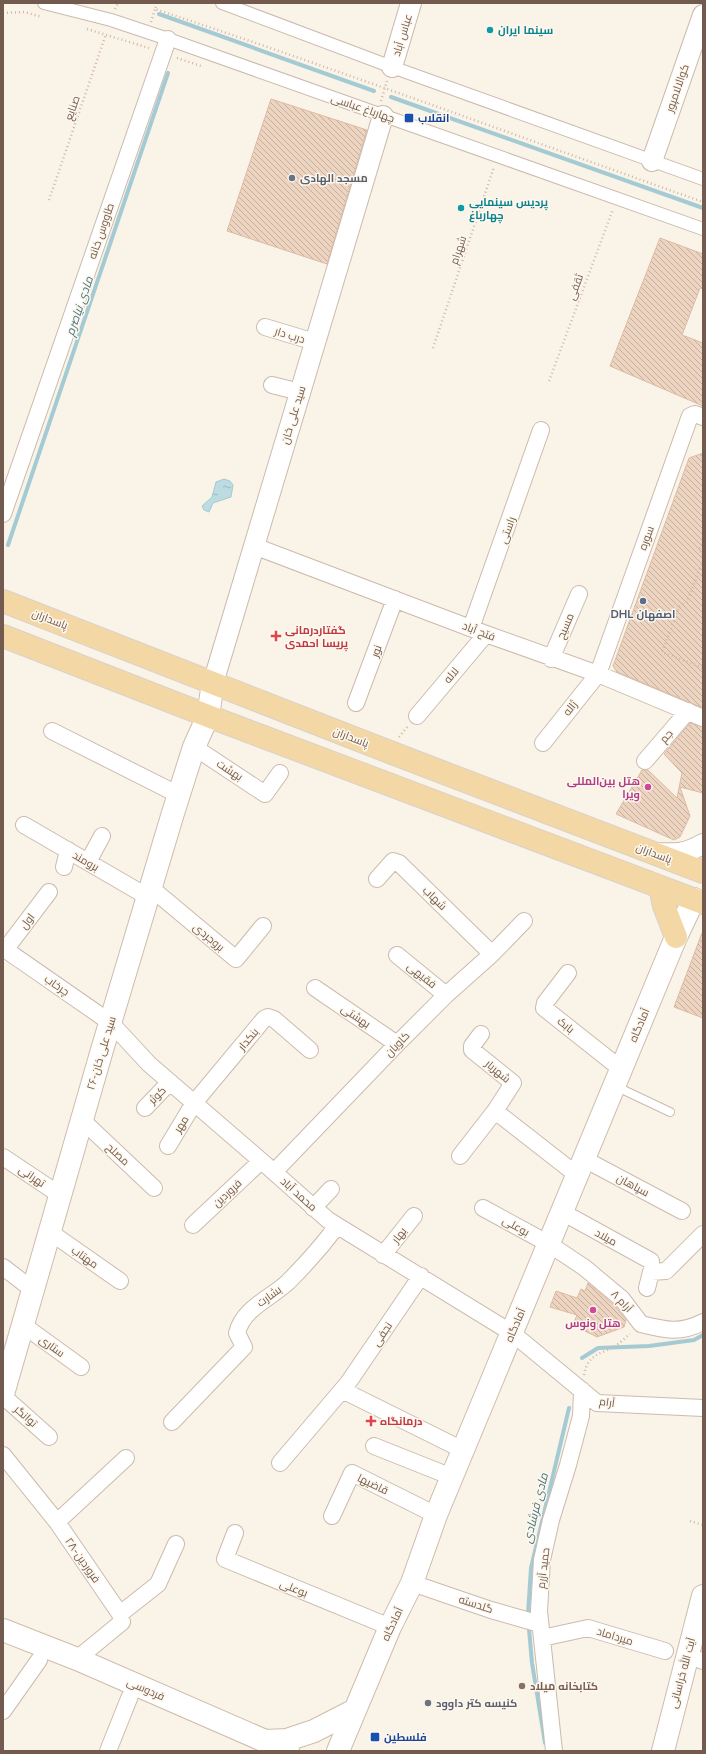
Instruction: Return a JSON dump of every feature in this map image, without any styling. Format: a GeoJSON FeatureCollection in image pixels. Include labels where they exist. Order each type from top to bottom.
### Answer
{"type":"FeatureCollection","features":[{"type":"Feature","properties":{"kind":"main road","name":"پاسداران"},"geometry":{"type":"LineString","coordinates":[[3,601],[213,684],[702,872]]}},
{"type":"Feature","properties":{"kind":"main road"},"geometry":{"type":"LineString","coordinates":[[3,636],[208,716],[699,901],[702,872]]}},
{"type":"Feature","properties":{"kind":"main road","name":"سید علی خان"},"geometry":{"type":"LineString","coordinates":[[208,716],[213,684]]}},
{"type":"Feature","properties":{"kind":"main road"},"geometry":{"type":"LineString","coordinates":[[247,730],[229,718],[230,710],[234,703],[252,699]]}},
{"type":"Feature","properties":{"kind":"main road","name":"۲۶-سید علی خان"},"geometry":{"type":"LineString","coordinates":[[3,1395],[7,1365],[23,1325],[149,892],[194,747],[208,716]]}},
{"type":"Feature","properties":{"kind":"main road"},"geometry":{"type":"LineString","coordinates":[[652,852],[661,865],[660,873],[653,884]]}},
{"type":"Feature","properties":{"kind":"main road"},"geometry":{"type":"LineString","coordinates":[[653,884],[664,906],[676,937]]}},
{"type":"Feature","properties":{"kind":"main road","name":"آمادگاه"},"geometry":{"type":"LineString","coordinates":[[338,1751],[390,1627],[412,1583],[436,1515],[676,937],[699,901]]}},
{"type":"Feature","properties":{"kind":"main road","name":"آیت الله خراسانی"},"geometry":{"type":"LineString","coordinates":[[662,1751],[703,1596]]}},
{"type":"Feature","properties":{"kind":"main road","name":"فردوسی"},"geometry":{"type":"LineString","coordinates":[[3,1630],[77,1659],[261,1746]]}},
{"type":"Feature","properties":{"kind":"main road","name":"فردوسی"},"geometry":{"type":"LineString","coordinates":[[3,1646],[261,1746],[288,1751]]}},
{"type":"Feature","properties":{"kind":"main road","name":"آیت الله خراسانی"},"geometry":{"type":"LineString","coordinates":[[676,1751],[702,1657]]}},
{"type":"Feature","properties":{"kind":"main road"},"geometry":{"type":"LineString","coordinates":[[261,1746],[287,1740],[314,1731],[355,1710]]}},
{"type":"Feature","properties":{"kind":"street","name":"چهارباغ عباسی"},"geometry":{"type":"LineString","coordinates":[[44,3],[111,20],[166,46],[380,114],[703,229]]}},
{"type":"Feature","properties":{"kind":"street"},"geometry":{"type":"LineString","coordinates":[[222,3],[392,67],[703,179]]}},
{"type":"Feature","properties":{"kind":"street","name":"عباس آباد"},"geometry":{"type":"LineString","coordinates":[[392,67],[411,3]]}},
{"type":"Feature","properties":{"kind":"street","name":"کوالالامپور"},"geometry":{"type":"LineString","coordinates":[[652,161],[698,46],[703,15]]}},
{"type":"Feature","properties":{"kind":"street","name":"طاووس خانه"},"geometry":{"type":"LineString","coordinates":[[3,514],[10,471],[166,46]]}},
{"type":"Feature","properties":{"kind":"street","name":"سید علی خان"},"geometry":{"type":"LineString","coordinates":[[213,684],[315,342],[380,114]]}},
{"type":"Feature","properties":{"kind":"street","name":"درب دار"},"geometry":{"type":"LineString","coordinates":[[265,327],[315,342]]}},
{"type":"Feature","properties":{"kind":"street"},"geometry":{"type":"LineString","coordinates":[[272,385],[300,392]]}},
{"type":"Feature","properties":{"kind":"street","name":"سوره"},"geometry":{"type":"LineString","coordinates":[[598,674],[690,416],[695,414],[703,417]]}},
{"type":"Feature","properties":{"kind":"street","name":"راستی"},"geometry":{"type":"LineString","coordinates":[[471,628],[542,430]]}},
{"type":"Feature","properties":{"kind":"street","name":"فتح آباد"},"geometry":{"type":"LineString","coordinates":[[254,546],[551,659],[598,674],[703,718]]}},
{"type":"Feature","properties":{"kind":"street","name":"مسیح"},"geometry":{"type":"LineString","coordinates":[[551,659],[579,594]]}},
{"type":"Feature","properties":{"kind":"street","name":"نور"},"geometry":{"type":"LineString","coordinates":[[356,703],[395,599]]}},
{"type":"Feature","properties":{"kind":"street","name":"لاله"},"geometry":{"type":"LineString","coordinates":[[417,716],[486,634]]}},
{"type":"Feature","properties":{"kind":"street","name":"ژاله"},"geometry":{"type":"LineString","coordinates":[[543,743],[598,674]]}},
{"type":"Feature","properties":{"kind":"street","name":"جم"},"geometry":{"type":"LineString","coordinates":[[645,762],[688,711]]}},
{"type":"Feature","properties":{"kind":"street"},"geometry":{"type":"LineString","coordinates":[[52,731],[179,796]]}},
{"type":"Feature","properties":{"kind":"street","name":"بهشت"},"geometry":{"type":"LineString","coordinates":[[194,747],[263,799],[280,773]]}},
{"type":"Feature","properties":{"kind":"street","name":"برومند"},"geometry":{"type":"LineString","coordinates":[[24,825],[88,862],[149,892]]}},
{"type":"Feature","properties":{"kind":"street"},"geometry":{"type":"LineString","coordinates":[[88,862],[102,836]]}},
{"type":"Feature","properties":{"kind":"street"},"geometry":{"type":"LineString","coordinates":[[652,852],[672,854],[688,852],[703,844]]}},
{"type":"Feature","properties":{"kind":"street"},"geometry":{"type":"LineString","coordinates":[[64,867],[68,850]]}},
{"type":"Feature","properties":{"kind":"street","name":"شهاب"},"geometry":{"type":"LineString","coordinates":[[377,879],[393,861],[399,863],[492,954]]}},
{"type":"Feature","properties":{"kind":"street","name":"اول"},"geometry":{"type":"LineString","coordinates":[[4,949],[49,892]]}},
{"type":"Feature","properties":{"kind":"street","name":"بروجردی"},"geometry":{"type":"LineString","coordinates":[[149,892],[236,959],[263,926]]}},
{"type":"Feature","properties":{"kind":"street","name":"کاویان"},"geometry":{"type":"LineString","coordinates":[[274,1172],[397,1044],[446,995],[492,954],[524,921]]}},
{"type":"Feature","properties":{"kind":"street","name":"چرخاب"},"geometry":{"type":"LineString","coordinates":[[4,949],[110,1023]]}},
{"type":"Feature","properties":{"kind":"street","name":"فقیهی"},"geometry":{"type":"LineString","coordinates":[[398,955],[446,995]]}},
{"type":"Feature","properties":{"kind":"street","name":"بابک"},"geometry":{"type":"LineString","coordinates":[[568,973],[545,1003],[544,1008],[618,1077]]}},
{"type":"Feature","properties":{"kind":"street","name":"بهشتی"},"geometry":{"type":"LineString","coordinates":[[315,988],[397,1044]]}},
{"type":"Feature","properties":{"kind":"street","name":"بنکدار"},"geometry":{"type":"LineString","coordinates":[[194,1103],[264,1019],[268,1017],[274,1019],[310,1050]]}},
{"type":"Feature","properties":{"kind":"street","name":"محمد آباد"},"geometry":{"type":"LineString","coordinates":[[110,1023],[149,1064],[274,1172],[313,1208],[337,1226],[383,1255],[421,1276],[451,1297],[512,1333]]}},
{"type":"Feature","properties":{"kind":"street","name":"شهریار"},"geometry":{"type":"LineString","coordinates":[[460,1156],[495,1111],[513,1084],[472,1050],[472,1046],[482,1034]]}},
{"type":"Feature","properties":{"kind":"street","name":"کوثر"},"geometry":{"type":"LineString","coordinates":[[145,1108],[170,1082]]}},
{"type":"Feature","properties":{"kind":"street","name":"مهر"},"geometry":{"type":"LineString","coordinates":[[168,1146],[194,1103]]}},
{"type":"Feature","properties":{"kind":"street"},"geometry":{"type":"LineString","coordinates":[[495,1111],[580,1167]]}},
{"type":"Feature","properties":{"kind":"street","name":"مصلح"},"geometry":{"type":"LineString","coordinates":[[82,1120],[154,1188]]}},
{"type":"Feature","properties":{"kind":"street","name":"تهرانی"},"geometry":{"type":"LineString","coordinates":[[3,1157],[60,1195]]}},
{"type":"Feature","properties":{"kind":"street","name":"فروردین"},"geometry":{"type":"LineString","coordinates":[[193,1225],[261,1161]]}},
{"type":"Feature","properties":{"kind":"street","name":"سپاهان"},"geometry":{"type":"LineString","coordinates":[[580,1167],[682,1211]]}},
{"type":"Feature","properties":{"kind":"street"},"geometry":{"type":"LineString","coordinates":[[313,1208],[331,1188]]}},
{"type":"Feature","properties":{"kind":"street","name":"بوعلی"},"geometry":{"type":"LineString","coordinates":[[483,1208],[549,1244]]}},
{"type":"Feature","properties":{"kind":"street","name":"میلاد"},"geometry":{"type":"LineString","coordinates":[[562,1212],[651,1261]]}},
{"type":"Feature","properties":{"kind":"street","name":"بهار"},"geometry":{"type":"LineString","coordinates":[[383,1255],[414,1216]]}},
{"type":"Feature","properties":{"kind":"street","name":"بشارت"},"geometry":{"type":"LineString","coordinates":[[172,1422],[244,1347],[238,1334],[241,1324],[252,1308],[273,1295],[288,1282],[324,1244],[337,1226]]}},
{"type":"Feature","properties":{"kind":"street","name":"مهتاب"},"geometry":{"type":"LineString","coordinates":[[50,1232],[120,1281]]}},
{"type":"Feature","properties":{"kind":"street"},"geometry":{"type":"LineString","coordinates":[[647,1288],[651,1272],[666,1271],[703,1234]]}},
{"type":"Feature","properties":{"kind":"street","name":"۸ آرام"},"geometry":{"type":"LineString","coordinates":[[549,1244],[585,1268],[622,1299],[641,1324],[672,1331],[693,1328],[703,1322]]}},
{"type":"Feature","properties":{"kind":"street"},"geometry":{"type":"LineString","coordinates":[[3,1267],[33,1290]]}},
{"type":"Feature","properties":{"kind":"street","name":"نجفی"},"geometry":{"type":"LineString","coordinates":[[280,1463],[342,1390],[421,1276]]}},
{"type":"Feature","properties":{"kind":"street","name":"ستاری"},"geometry":{"type":"LineString","coordinates":[[23,1325],[81,1367]]}},
{"type":"Feature","properties":{"kind":"street","name":"آرام"},"geometry":{"type":"LineString","coordinates":[[512,1333],[598,1403],[703,1408]]}},
{"type":"Feature","properties":{"kind":"street"},"geometry":{"type":"LineString","coordinates":[[342,1390],[463,1450]]}},
{"type":"Feature","properties":{"kind":"street","name":"حمید آزرم"},"geometry":{"type":"LineString","coordinates":[[554,1751],[539,1611],[542,1560],[551,1520],[581,1416],[582,1390]]}},
{"type":"Feature","properties":{"kind":"street","name":"توانگر"},"geometry":{"type":"LineString","coordinates":[[3,1395],[49,1437]]}},
{"type":"Feature","properties":{"kind":"street"},"geometry":{"type":"LineString","coordinates":[[374,1446],[452,1477]]}},
{"type":"Feature","properties":{"kind":"street","name":"۲۸-فروردین"},"geometry":{"type":"LineString","coordinates":[[3,1455],[57,1522],[120,1614]]}},
{"type":"Feature","properties":{"kind":"street"},"geometry":{"type":"LineString","coordinates":[[57,1522],[126,1458]]}},
{"type":"Feature","properties":{"kind":"street","name":"قاضیها"},"geometry":{"type":"LineString","coordinates":[[332,1516],[352,1473],[436,1515]]}},
{"type":"Feature","properties":{"kind":"street","name":"بوعلی"},"geometry":{"type":"LineString","coordinates":[[235,1534],[225,1560],[390,1627]]}},
{"type":"Feature","properties":{"kind":"street"},"geometry":{"type":"LineString","coordinates":[[77,1659],[122,1622],[120,1614],[158,1584],[176,1544]]}},
{"type":"Feature","properties":{"kind":"street","name":"گلدسته"},"geometry":{"type":"LineString","coordinates":[[412,1583],[491,1610],[541,1631]]}},
{"type":"Feature","properties":{"kind":"street","name":"میرداماد"},"geometry":{"type":"LineString","coordinates":[[541,1631],[588,1628],[665,1651]]}},
{"type":"Feature","properties":{"kind":"street"},"geometry":{"type":"LineString","coordinates":[[3,1711],[39,1660]]}},
{"type":"Feature","properties":{"kind":"street"},"geometry":{"type":"LineString","coordinates":[[108,1751],[130,1696]]}},
{"type":"Feature","properties":{"kind":"lane"},"geometry":{"type":"LineString","coordinates":[[618,1077],[670,1112]]}},
{"type":"Feature","properties":{"kind":"path"},"geometry":{"type":"LineString","coordinates":[[158,3],[155,9],[385,88],[703,202]]}},
{"type":"Feature","properties":{"kind":"path"},"geometry":{"type":"LineString","coordinates":[[3,13],[24,12],[45,18]]}},
{"type":"Feature","properties":{"kind":"path","name":"صنایع"},"geometry":{"type":"LineString","coordinates":[[49,200],[111,20]]}},
{"type":"Feature","properties":{"kind":"path"},"geometry":{"type":"LineString","coordinates":[[81,27],[106,35],[166,46],[207,68]]}},
{"type":"Feature","properties":{"kind":"path"},"geometry":{"type":"LineString","coordinates":[[380,114],[385,88],[392,67]]}},
{"type":"Feature","properties":{"kind":"path","name":"شهرام"},"geometry":{"type":"LineString","coordinates":[[433,348],[494,169],[497,156]]}},
{"type":"Feature","properties":{"kind":"path"},"geometry":{"type":"LineString","coordinates":[[486,166],[501,171]]}},
{"type":"Feature","properties":{"kind":"path","name":"ثقفی"},"geometry":{"type":"LineString","coordinates":[[549,381],[612,210],[618,199]]}},
{"type":"Feature","properties":{"kind":"path"},"geometry":{"type":"LineString","coordinates":[[612,210],[619,212]]}},
{"type":"Feature","properties":{"kind":"path"},"geometry":{"type":"LineString","coordinates":[[703,540],[700,548],[703,560],[687,602],[679,607],[662,652],[703,668]]}},
{"type":"Feature","properties":{"kind":"path"},"geometry":{"type":"LineString","coordinates":[[387,751],[417,716]]}},
{"type":"Feature","properties":{"kind":"path"},"geometry":{"type":"LineString","coordinates":[[582,1390],[586,1364],[604,1350],[618,1345]]}},
{"type":"Feature","properties":{"kind":"path"},"geometry":{"type":"LineString","coordinates":[[690,1521],[703,1525]]}},
{"type":"Feature","properties":{"kind":"water"},"geometry":{"type":"Polygon","coordinates":[[[224,479],[230,481],[233,485],[231,497],[213,503],[209,512],[204,510],[202,506],[212,497],[216,482],[224,479]]]}},
{"type":"Feature","properties":{"kind":"building"},"geometry":{"type":"Polygon","coordinates":[[[271,99],[367,130],[327,264],[227,231],[271,99]]]}},
{"type":"Feature","properties":{"kind":"building"},"geometry":{"type":"Polygon","coordinates":[[[660,238],[703,254],[703,289],[700,288],[682,335],[703,343],[703,406],[610,366],[660,238]]]}},
{"type":"Feature","properties":{"kind":"building"},"geometry":{"type":"Polygon","coordinates":[[[703,453],[703,708],[617,672],[613,666],[689,458],[703,453]]]}},
{"type":"Feature","properties":{"kind":"building","name":"هتل بین‌المللی ویرا"},"geometry":{"type":"Polygon","coordinates":[[[690,723],[703,727],[703,793],[680,787],[690,816],[680,837],[674,840],[616,814],[642,770],[648,770],[677,798],[682,773],[664,754],[690,723]]]}},
{"type":"Feature","properties":{"kind":"building"},"geometry":{"type":"Polygon","coordinates":[[[703,933],[703,1018],[674,1007],[703,933]]]}},
{"type":"Feature","properties":{"kind":"building","name":"هتل ونوس"},"geometry":{"type":"Polygon","coordinates":[[[588,1283],[615,1306],[626,1320],[624,1327],[597,1337],[573,1325],[577,1315],[550,1307],[556,1291],[577,1298],[581,1289],[585,1291],[588,1283]]]}},
{"type":"Feature","properties":{"kind":"waterway"},"geometry":{"type":"LineString","coordinates":[[159,14],[374,91]]}},
{"type":"Feature","properties":{"kind":"waterway","name":"مادی نیاصرم"},"geometry":{"type":"LineString","coordinates":[[8,545],[168,73]]}},
{"type":"Feature","properties":{"kind":"waterway"},"geometry":{"type":"LineString","coordinates":[[391,97],[703,208]]}},
{"type":"Feature","properties":{"kind":"waterway","name":"مادی فرشادی"},"geometry":{"type":"LineString","coordinates":[[582,1358],[598,1348],[649,1346],[694,1340],[703,1335]]}},
{"type":"Feature","properties":{"kind":"waterway","name":"مادی فرشادی"},"geometry":{"type":"LineString","coordinates":[[528,1614],[531,1568],[569,1408]]}},
{"type":"Feature","properties":{"kind":"waterway","name":"مادی فرشادی"},"geometry":{"type":"LineString","coordinates":[[529,1629],[532,1663],[545,1743]]}},
{"type":"Feature","properties":{"kind":"place","name":"سینما ایران"},"geometry":{"type":"Point","coordinates":[490,30]}},
{"type":"Feature","properties":{"kind":"place","name":"انقلاب"},"geometry":{"type":"Point","coordinates":[409,118]}},
{"type":"Feature","properties":{"kind":"place","name":"مسجد الهادی"},"geometry":{"type":"Point","coordinates":[292,178]}},
{"type":"Feature","properties":{"kind":"place","name":"پردیس سینمایی چهارباغ"},"geometry":{"type":"Point","coordinates":[461,208]}},
{"type":"Feature","properties":{"kind":"place","name":"DHL اصفهان"},"geometry":{"type":"Point","coordinates":[643,601]}},
{"type":"Feature","properties":{"kind":"place","name":"گفتاردرمانی پریسا احمدی"},"geometry":{"type":"Point","coordinates":[276,636]}},
{"type":"Feature","properties":{"kind":"place","name":"هتل بین‌المللی ویرا"},"geometry":{"type":"Point","coordinates":[648,787]}},
{"type":"Feature","properties":{"kind":"place","name":"هتل ونوس"},"geometry":{"type":"Point","coordinates":[593,1310]}},
{"type":"Feature","properties":{"kind":"place","name":"درمانگاه"},"geometry":{"type":"Point","coordinates":[371,1421]}},
{"type":"Feature","properties":{"kind":"place","name":"کتابخانه میلاد"},"geometry":{"type":"Point","coordinates":[522,1686]}},
{"type":"Feature","properties":{"kind":"place","name":"کنیسه کتر داوود"},"geometry":{"type":"Point","coordinates":[428,1703]}},
{"type":"Feature","properties":{"kind":"place","name":"فلسطین"},"geometry":{"type":"Point","coordinates":[375,1737]}}]}
